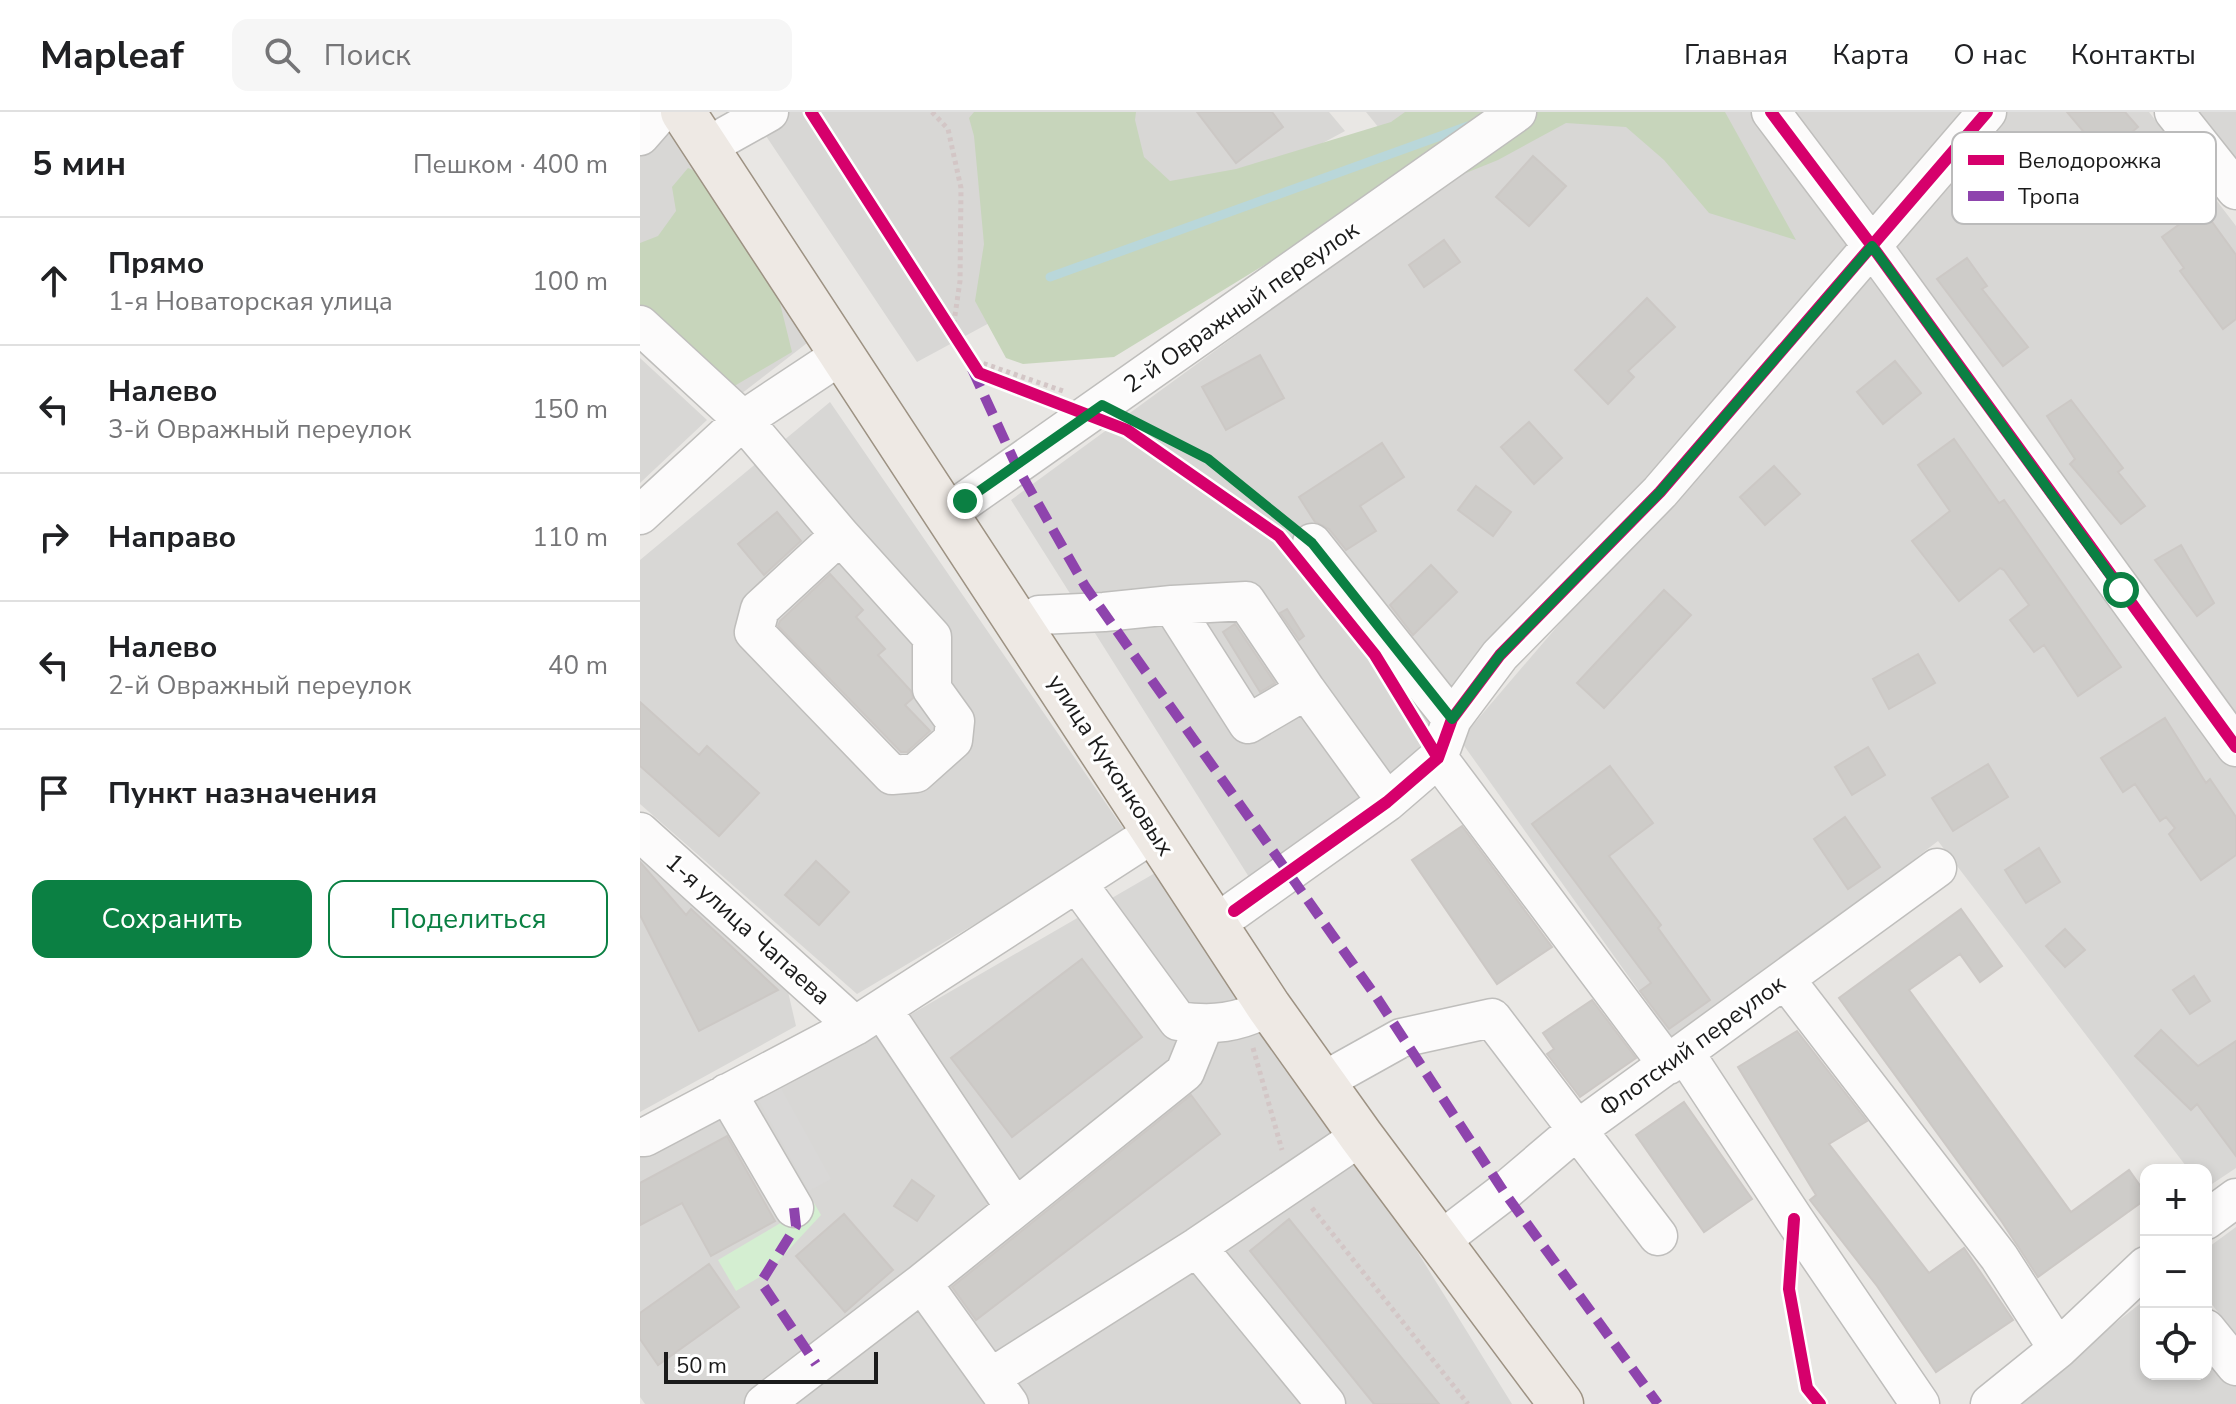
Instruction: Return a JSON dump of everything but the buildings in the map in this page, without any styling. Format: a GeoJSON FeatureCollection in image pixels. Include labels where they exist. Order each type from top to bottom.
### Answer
{"type":"FeatureCollection","features":[{"type":"Feature","properties":{"kind":"main road","name":"улица Куконковых"},"geometry":{"type":"LineString","coordinates":[[683,112],[1155,832],[1257,1013],[1361,1136],[1551,1397]]}},
{"type":"Feature","properties":{"kind":"main road","name":"улица Куконковых"},"geometry":{"type":"LineString","coordinates":[[718,124],[1384,1139],[1585,1404]]}},
{"type":"Feature","properties":{"kind":"street"},"geometry":{"type":"LineString","coordinates":[[640,136],[661,112]]}},
{"type":"Feature","properties":{"kind":"street"},"geometry":{"type":"LineString","coordinates":[[718,124],[769,112]]}},
{"type":"Feature","properties":{"kind":"street","name":"2-й Овражный переулок"},"geometry":{"type":"LineString","coordinates":[[965,501],[1099,414],[1517,112]]}},
{"type":"Feature","properties":{"kind":"street"},"geometry":{"type":"LineString","coordinates":[[1771,112],[2236,747]]}},
{"type":"Feature","properties":{"kind":"street"},"geometry":{"type":"LineString","coordinates":[[1970,132],[1987,112]]}},
{"type":"Feature","properties":{"kind":"street"},"geometry":{"type":"LineString","coordinates":[[2174,112],[2190,132]]}},
{"type":"Feature","properties":{"kind":"street"},"geometry":{"type":"LineString","coordinates":[[1234,911],[1387,802],[1438,758],[1452,719],[1500,655],[1660,492],[1952,153]]}},
{"type":"Feature","properties":{"kind":"street"},"geometry":{"type":"LineString","coordinates":[[2216,165],[2236,190]]}},
{"type":"Feature","properties":{"kind":"street"},"geometry":{"type":"LineString","coordinates":[[640,325],[743,420],[932,637],[932,689],[955,721],[953,740],[916,773],[892,775],[754,632],[760,609],[840,535]]}},
{"type":"Feature","properties":{"kind":"street"},"geometry":{"type":"LineString","coordinates":[[640,515],[743,420],[841,355]]}},
{"type":"Feature","properties":{"kind":"street"},"geometry":{"type":"LineString","coordinates":[[1312,543],[1452,719]]}},
{"type":"Feature","properties":{"kind":"street"},"geometry":{"type":"LineString","coordinates":[[1039,615],[1246,601],[1387,802]]}},
{"type":"Feature","properties":{"kind":"street"},"geometry":{"type":"LineString","coordinates":[[1172,605],[1248,724],[1306,690]]}},
{"type":"Feature","properties":{"kind":"street"},"geometry":{"type":"LineString","coordinates":[[1438,758],[1676,1059],[1794,1219],[1920,1404]]}},
{"type":"Feature","properties":{"kind":"street","name":"1-я улица Чапаева"},"geometry":{"type":"LineString","coordinates":[[640,832],[869,1017],[1015,1208]]}},
{"type":"Feature","properties":{"kind":"street"},"geometry":{"type":"LineString","coordinates":[[640,1137],[869,1017],[1155,832]]}},
{"type":"Feature","properties":{"kind":"street","name":"Флотский переулок"},"geometry":{"type":"LineString","coordinates":[[1453,1231],[1577,1130],[1937,868]]}},
{"type":"Feature","properties":{"kind":"street"},"geometry":{"type":"LineString","coordinates":[[1077,883],[1178,1021],[1204,1025],[1257,1013]]}},
{"type":"Feature","properties":{"kind":"street"},"geometry":{"type":"LineString","coordinates":[[1785,979],[1999,1257],[2058,1349]]}},
{"type":"Feature","properties":{"kind":"street"},"geometry":{"type":"LineString","coordinates":[[1340,1072],[1401,1038],[1492,1018],[1658,1236]]}},
{"type":"Feature","properties":{"kind":"street"},"geometry":{"type":"LineString","coordinates":[[764,1404],[922,1283],[1185,1072],[1204,1025]]}},
{"type":"Feature","properties":{"kind":"street"},"geometry":{"type":"LineString","coordinates":[[727,1093],[794,1208]]}},
{"type":"Feature","properties":{"kind":"street"},"geometry":{"type":"LineString","coordinates":[[922,1283],[1000,1390],[1197,1247],[1361,1136]]}},
{"type":"Feature","properties":{"kind":"street"},"geometry":{"type":"LineString","coordinates":[[2212,1216],[2236,1198]]}},
{"type":"Feature","properties":{"kind":"street"},"geometry":{"type":"LineString","coordinates":[[1197,1247],[1326,1404]]}},
{"type":"Feature","properties":{"kind":"street"},"geometry":{"type":"LineString","coordinates":[[1990,1404],[2058,1349],[2140,1272]]}},
{"type":"Feature","properties":{"kind":"street"},"geometry":{"type":"LineString","coordinates":[[2212,1336],[2236,1366]]}},
{"type":"Feature","properties":{"kind":"path"},"geometry":{"type":"LineString","coordinates":[[932,112],[948,129],[961,188],[960,281],[953,329],[979,362],[1208,459],[1312,543]]}},
{"type":"Feature","properties":{"kind":"path"},"geometry":{"type":"LineString","coordinates":[[945,317],[979,373],[1099,414],[1139,439]]}},
{"type":"Feature","properties":{"kind":"path"},"geometry":{"type":"LineString","coordinates":[[1257,1013],[1291,1182],[1468,1404]]}},
{"type":"Feature","properties":{"kind":"shaded area"},"geometry":{"type":"Polygon","coordinates":[[[640,112],[661,112],[811,340],[724,407],[640,326],[640,112]]]}},
{"type":"Feature","properties":{"kind":"shaded area"},"geometry":{"type":"Polygon","coordinates":[[[750,112],[1329,112],[1345,131],[917,362],[750,112]]]}},
{"type":"Feature","properties":{"kind":"shaded area"},"geometry":{"type":"Polygon","coordinates":[[[1366,112],[1431,112],[1388,139],[1366,112]]]}},
{"type":"Feature","properties":{"kind":"shaded area"},"geometry":{"type":"Polygon","coordinates":[[[1541,112],[1756,112],[1854,246],[1463,681],[1424,752],[1254,885],[1011,500],[1541,112]]]}},
{"type":"Feature","properties":{"kind":"shaded area"},"geometry":{"type":"Polygon","coordinates":[[[1786,112],[1967,112],[1870,223],[1786,112]]]}},
{"type":"Feature","properties":{"kind":"shaded area"},"geometry":{"type":"Polygon","coordinates":[[[2007,112],[2149,112],[2164,132],[1989,132],[2007,112]]]}},
{"type":"Feature","properties":{"kind":"shaded area"},"geometry":{"type":"Polygon","coordinates":[[[2183,112],[2236,112],[2236,181],[2216,155],[2216,132],[2198,132],[2183,112]]]}},
{"type":"Feature","properties":{"kind":"shaded area"},"geometry":{"type":"Polygon","coordinates":[[[1952,175],[1952,224],[2216,224],[2216,200],[2236,226],[2236,726],[1887,249],[1952,175]]]}},
{"type":"Feature","properties":{"kind":"shaded area"},"geometry":{"type":"Polygon","coordinates":[[[1873,257],[2236,756],[2236,1168],[2212,1184],[2212,1164],[2184,1164],[1938,841],[1676,1043],[1460,740],[1873,257]]]}},
{"type":"Feature","properties":{"kind":"shaded area"},"geometry":{"type":"Polygon","coordinates":[[[640,358],[707,420],[640,483],[640,358]]]}},
{"type":"Feature","properties":{"kind":"shaded area"},"geometry":{"type":"Polygon","coordinates":[[[830,402],[1127,834],[857,994],[640,804],[640,560],[830,402]]]}},
{"type":"Feature","properties":{"kind":"shaded area"},"geometry":{"type":"Polygon","coordinates":[[[640,855],[786,983],[796,1026],[640,1112],[640,855]]]}},
{"type":"Feature","properties":{"kind":"shaded area"},"geometry":{"type":"Polygon","coordinates":[[[1162,869],[1351,1145],[1512,1404],[645,1404],[640,1397],[640,1154],[877,1034],[1162,869]]]}},
{"type":"Feature","properties":{"kind":"shaded area"},"geometry":{"type":"Polygon","coordinates":[[[779,1085],[831,1179],[809,1191],[757,1097],[779,1085]]]}},
{"type":"Feature","properties":{"kind":"shaded area"},"geometry":{"type":"Polygon","coordinates":[[[2236,1227],[2236,1335],[2212,1305],[2212,1245],[2236,1227]]]}},
{"type":"Feature","properties":{"kind":"shaded area"},"geometry":{"type":"Polygon","coordinates":[[[2140,1304],[2140,1380],[2212,1380],[2212,1351],[2236,1381],[2236,1404],[2013,1404],[2140,1304]]]}},
{"type":"Feature","properties":{"kind":"green space"},"geometry":{"type":"Polygon","coordinates":[[[974,112],[1136,112],[1144,157],[1170,181],[1236,169],[1391,122],[1405,112],[1725,112],[1796,240],[1709,213],[1664,160],[1626,127],[1566,123],[1498,160],[1315,234],[1114,357],[1023,364],[1006,358],[975,301],[984,244],[974,136],[969,118],[974,112]]]}},
{"type":"Feature","properties":{"kind":"green space"},"geometry":{"type":"Polygon","coordinates":[[[688,168],[705,175],[777,291],[792,352],[731,388],[640,307],[640,243],[658,236],[676,211],[672,187],[688,168]]]}},
{"type":"Feature","properties":{"kind":"green space"},"geometry":{"type":"Polygon","coordinates":[[[814,1203],[821,1215],[768,1272],[736,1291],[718,1260],[814,1203]]]}},
{"type":"Feature","properties":{"kind":"waterway"},"geometry":{"type":"LineString","coordinates":[[1050,277],[1468,126]]}},
{"type":"Feature","properties":{"kind":"marked path"},"geometry":{"type":"LineString","coordinates":[[972,369],[1016,465],[1085,586],[1377,998],[1504,1192],[1658,1404]]}},
{"type":"Feature","properties":{"kind":"marked path"},"geometry":{"type":"LineString","coordinates":[[794,1208],[796,1226],[761,1282],[816,1364]]}},
{"type":"Feature","properties":{"kind":"cycle path"},"geometry":{"type":"LineString","coordinates":[[811,112],[979,373],[1127,430],[1279,536],[1375,655],[1438,758]]}},
{"type":"Feature","properties":{"kind":"cycle path"},"geometry":{"type":"LineString","coordinates":[[1771,112],[2236,747]]}},
{"type":"Feature","properties":{"kind":"cycle path"},"geometry":{"type":"LineString","coordinates":[[1970,132],[1987,112]]}},
{"type":"Feature","properties":{"kind":"cycle path"},"geometry":{"type":"LineString","coordinates":[[1234,911],[1387,802],[1438,758],[1452,719],[1500,655],[1660,492],[1952,153]]}},
{"type":"Feature","properties":{"kind":"cycle path"},"geometry":{"type":"LineString","coordinates":[[1794,1219],[1789,1289],[1807,1388],[1820,1404]]}},
{"type":"Feature","properties":{"kind":"route"},"geometry":{"type":"LineString","coordinates":[[965,501],[1102,405],[1208,459],[1312,543],[1452,719],[1500,655],[1660,492],[1872,246],[2121,590]]}}]}
